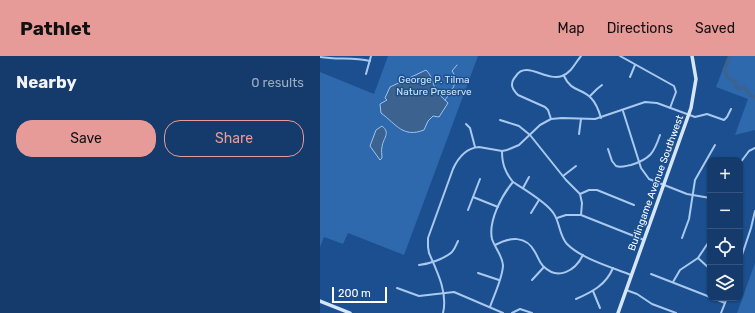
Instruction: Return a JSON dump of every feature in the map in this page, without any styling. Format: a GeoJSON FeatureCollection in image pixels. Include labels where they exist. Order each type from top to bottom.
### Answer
{"type":"FeatureCollection","features":[{"type":"Feature","properties":{"kind":"street"},"geometry":{"type":"LineString","coordinates":[[320,56],[335,59],[357,58],[370,61]]}},
{"type":"Feature","properties":{"kind":"street"},"geometry":{"type":"LineString","coordinates":[[366,74],[372,56]]}},
{"type":"Feature","properties":{"kind":"street"},"geometry":{"type":"LineString","coordinates":[[551,119],[548,110],[545,107],[515,93],[513,81],[518,73],[526,70],[550,77],[564,76],[572,69],[581,56]]}},
{"type":"Feature","properties":{"kind":"street"},"geometry":{"type":"LineString","coordinates":[[620,56],[674,86],[676,92],[670,108]]}},
{"type":"Feature","properties":{"kind":"street","name":"Burlingame Avenue Southwest"},"geometry":{"type":"LineString","coordinates":[[618,313],[689,115],[696,79],[692,56]]}},
{"type":"Feature","properties":{"kind":"street"},"geometry":{"type":"LineString","coordinates":[[630,77],[635,65]]}},
{"type":"Feature","properties":{"kind":"street"},"geometry":{"type":"LineString","coordinates":[[564,76],[569,85],[590,96],[596,104],[601,118]]}},
{"type":"Feature","properties":{"kind":"street"},"geometry":{"type":"LineString","coordinates":[[590,96],[602,85]]}},
{"type":"Feature","properties":{"kind":"street"},"geometry":{"type":"LineString","coordinates":[[443,313],[445,302],[444,293],[428,247],[428,238],[456,161],[466,152],[475,147],[502,151],[516,147],[540,125],[551,119],[601,118],[645,102],[657,104],[689,115],[700,117],[707,114],[724,120],[731,109]]}},
{"type":"Feature","properties":{"kind":"street"},"geometry":{"type":"LineString","coordinates":[[623,111],[643,172],[649,179],[692,196],[707,198]]}},
{"type":"Feature","properties":{"kind":"street"},"geometry":{"type":"LineString","coordinates":[[579,134],[581,119]]}},
{"type":"Feature","properties":{"kind":"street"},"geometry":{"type":"LineString","coordinates":[[500,120],[518,126],[530,135],[563,176],[580,194],[582,203],[581,215]]}},
{"type":"Feature","properties":{"kind":"street"},"geometry":{"type":"LineString","coordinates":[[466,124],[470,128],[475,147]]}},
{"type":"Feature","properties":{"kind":"street"},"geometry":{"type":"LineString","coordinates":[[608,150],[612,161],[616,166],[622,167],[640,162],[652,154],[660,135]]}},
{"type":"Feature","properties":{"kind":"street"},"geometry":{"type":"LineString","coordinates":[[682,238],[689,219],[695,180],[714,145]]}},
{"type":"Feature","properties":{"kind":"street"},"geometry":{"type":"LineString","coordinates":[[743,158],[749,151],[755,148]]}},
{"type":"Feature","properties":{"kind":"street"},"geometry":{"type":"LineString","coordinates":[[502,151],[504,169],[513,182],[551,209],[557,218],[559,230],[565,241],[574,250],[631,275]]}},
{"type":"Feature","properties":{"kind":"street"},"geometry":{"type":"LineString","coordinates":[[563,176],[576,166]]}},
{"type":"Feature","properties":{"kind":"street"},"geometry":{"type":"LineString","coordinates":[[523,188],[529,177]]}},
{"type":"Feature","properties":{"kind":"street"},"geometry":{"type":"LineString","coordinates":[[468,210],[480,179]]}},
{"type":"Feature","properties":{"kind":"street"},"geometry":{"type":"LineString","coordinates":[[490,307],[503,266],[501,255],[493,240],[492,228],[504,193],[513,182]]}},
{"type":"Feature","properties":{"kind":"street"},"geometry":{"type":"LineString","coordinates":[[580,194],[589,190],[597,190],[634,205]]}},
{"type":"Feature","properties":{"kind":"street"},"geometry":{"type":"LineString","coordinates":[[473,197],[498,207]]}},
{"type":"Feature","properties":{"kind":"street"},"geometry":{"type":"LineString","coordinates":[[531,213],[539,200]]}},
{"type":"Feature","properties":{"kind":"street"},"geometry":{"type":"LineString","coordinates":[[743,252],[755,211]]}},
{"type":"Feature","properties":{"kind":"street"},"geometry":{"type":"LineString","coordinates":[[557,218],[571,214],[581,215],[644,240]]}},
{"type":"Feature","properties":{"kind":"street"},"geometry":{"type":"LineString","coordinates":[[495,245],[511,239],[524,241],[531,246],[544,267],[554,272],[566,272],[578,264],[583,255]]}},
{"type":"Feature","properties":{"kind":"street"},"geometry":{"type":"LineString","coordinates":[[419,265],[433,261],[451,252],[458,241]]}},
{"type":"Feature","properties":{"kind":"street"},"geometry":{"type":"LineString","coordinates":[[673,282],[680,270],[698,258],[707,244]]}},
{"type":"Feature","properties":{"kind":"street"},"geometry":{"type":"LineString","coordinates":[[698,258],[707,266]]}},
{"type":"Feature","properties":{"kind":"street"},"geometry":{"type":"LineString","coordinates":[[532,280],[544,267]]}},
{"type":"Feature","properties":{"kind":"street"},"geometry":{"type":"LineString","coordinates":[[576,299],[593,291],[605,282],[613,268]]}},
{"type":"Feature","properties":{"kind":"street"},"geometry":{"type":"LineString","coordinates":[[478,272],[499,280]]}},
{"type":"Feature","properties":{"kind":"street"},"geometry":{"type":"LineString","coordinates":[[651,274],[707,296]]}},
{"type":"Feature","properties":{"kind":"street"},"geometry":{"type":"LineString","coordinates":[[397,288],[420,296],[454,292],[503,313]]}},
{"type":"Feature","properties":{"kind":"street"},"geometry":{"type":"LineString","coordinates":[[626,290],[637,294],[652,304],[676,313]]}},
{"type":"Feature","properties":{"kind":"street"},"geometry":{"type":"LineString","coordinates":[[593,291],[600,308]]}},
{"type":"Feature","properties":{"kind":"street"},"geometry":{"type":"LineString","coordinates":[[320,301],[350,313]]}},
{"type":"Feature","properties":{"kind":"street"},"geometry":{"type":"LineString","coordinates":[[720,301],[725,303],[721,313]]}},
{"type":"Feature","properties":{"kind":"street"},"geometry":{"type":"LineString","coordinates":[[512,313],[520,309],[532,313]]}},
{"type":"Feature","properties":{"kind":"green space","name":"George P. Tilma Nature Preserve"},"geometry":{"type":"Polygon","coordinates":[[[388,56],[478,56],[404,255],[348,233],[343,244],[324,237],[320,247],[320,72],[374,94],[388,56]]]}},
{"type":"Feature","properties":{"kind":"green space"},"geometry":{"type":"Polygon","coordinates":[[[728,56],[755,56],[755,130],[735,135],[748,99],[716,87],[728,56]]]}},
{"type":"Feature","properties":{"kind":"green space"},"geometry":{"type":"Polygon","coordinates":[[[755,263],[755,313],[737,313],[741,301],[743,301],[743,296],[755,263]]]}},
{"type":"Feature","properties":{"kind":"shaded area"},"geometry":{"type":"Polygon","coordinates":[[[426,70],[431,76],[436,90],[448,103],[439,117],[433,116],[428,121],[424,130],[417,132],[405,131],[396,126],[381,113],[380,104],[387,100],[385,98],[390,87],[426,70]]]}},
{"type":"Feature","properties":{"kind":"shaded area"},"geometry":{"type":"Polygon","coordinates":[[[382,126],[386,131],[386,136],[382,148],[382,158],[380,160],[370,146],[376,130],[382,126]]]}},
{"type":"Feature","properties":{"kind":"waterway"},"geometry":{"type":"LineString","coordinates":[[730,56],[724,70],[728,78],[735,81],[736,87],[739,89],[744,87],[750,95],[755,97]]}},
{"type":"Feature","properties":{"kind":"waterway"},"geometry":{"type":"LineString","coordinates":[[445,100],[454,86],[455,79],[452,71],[457,65]]}}]}
